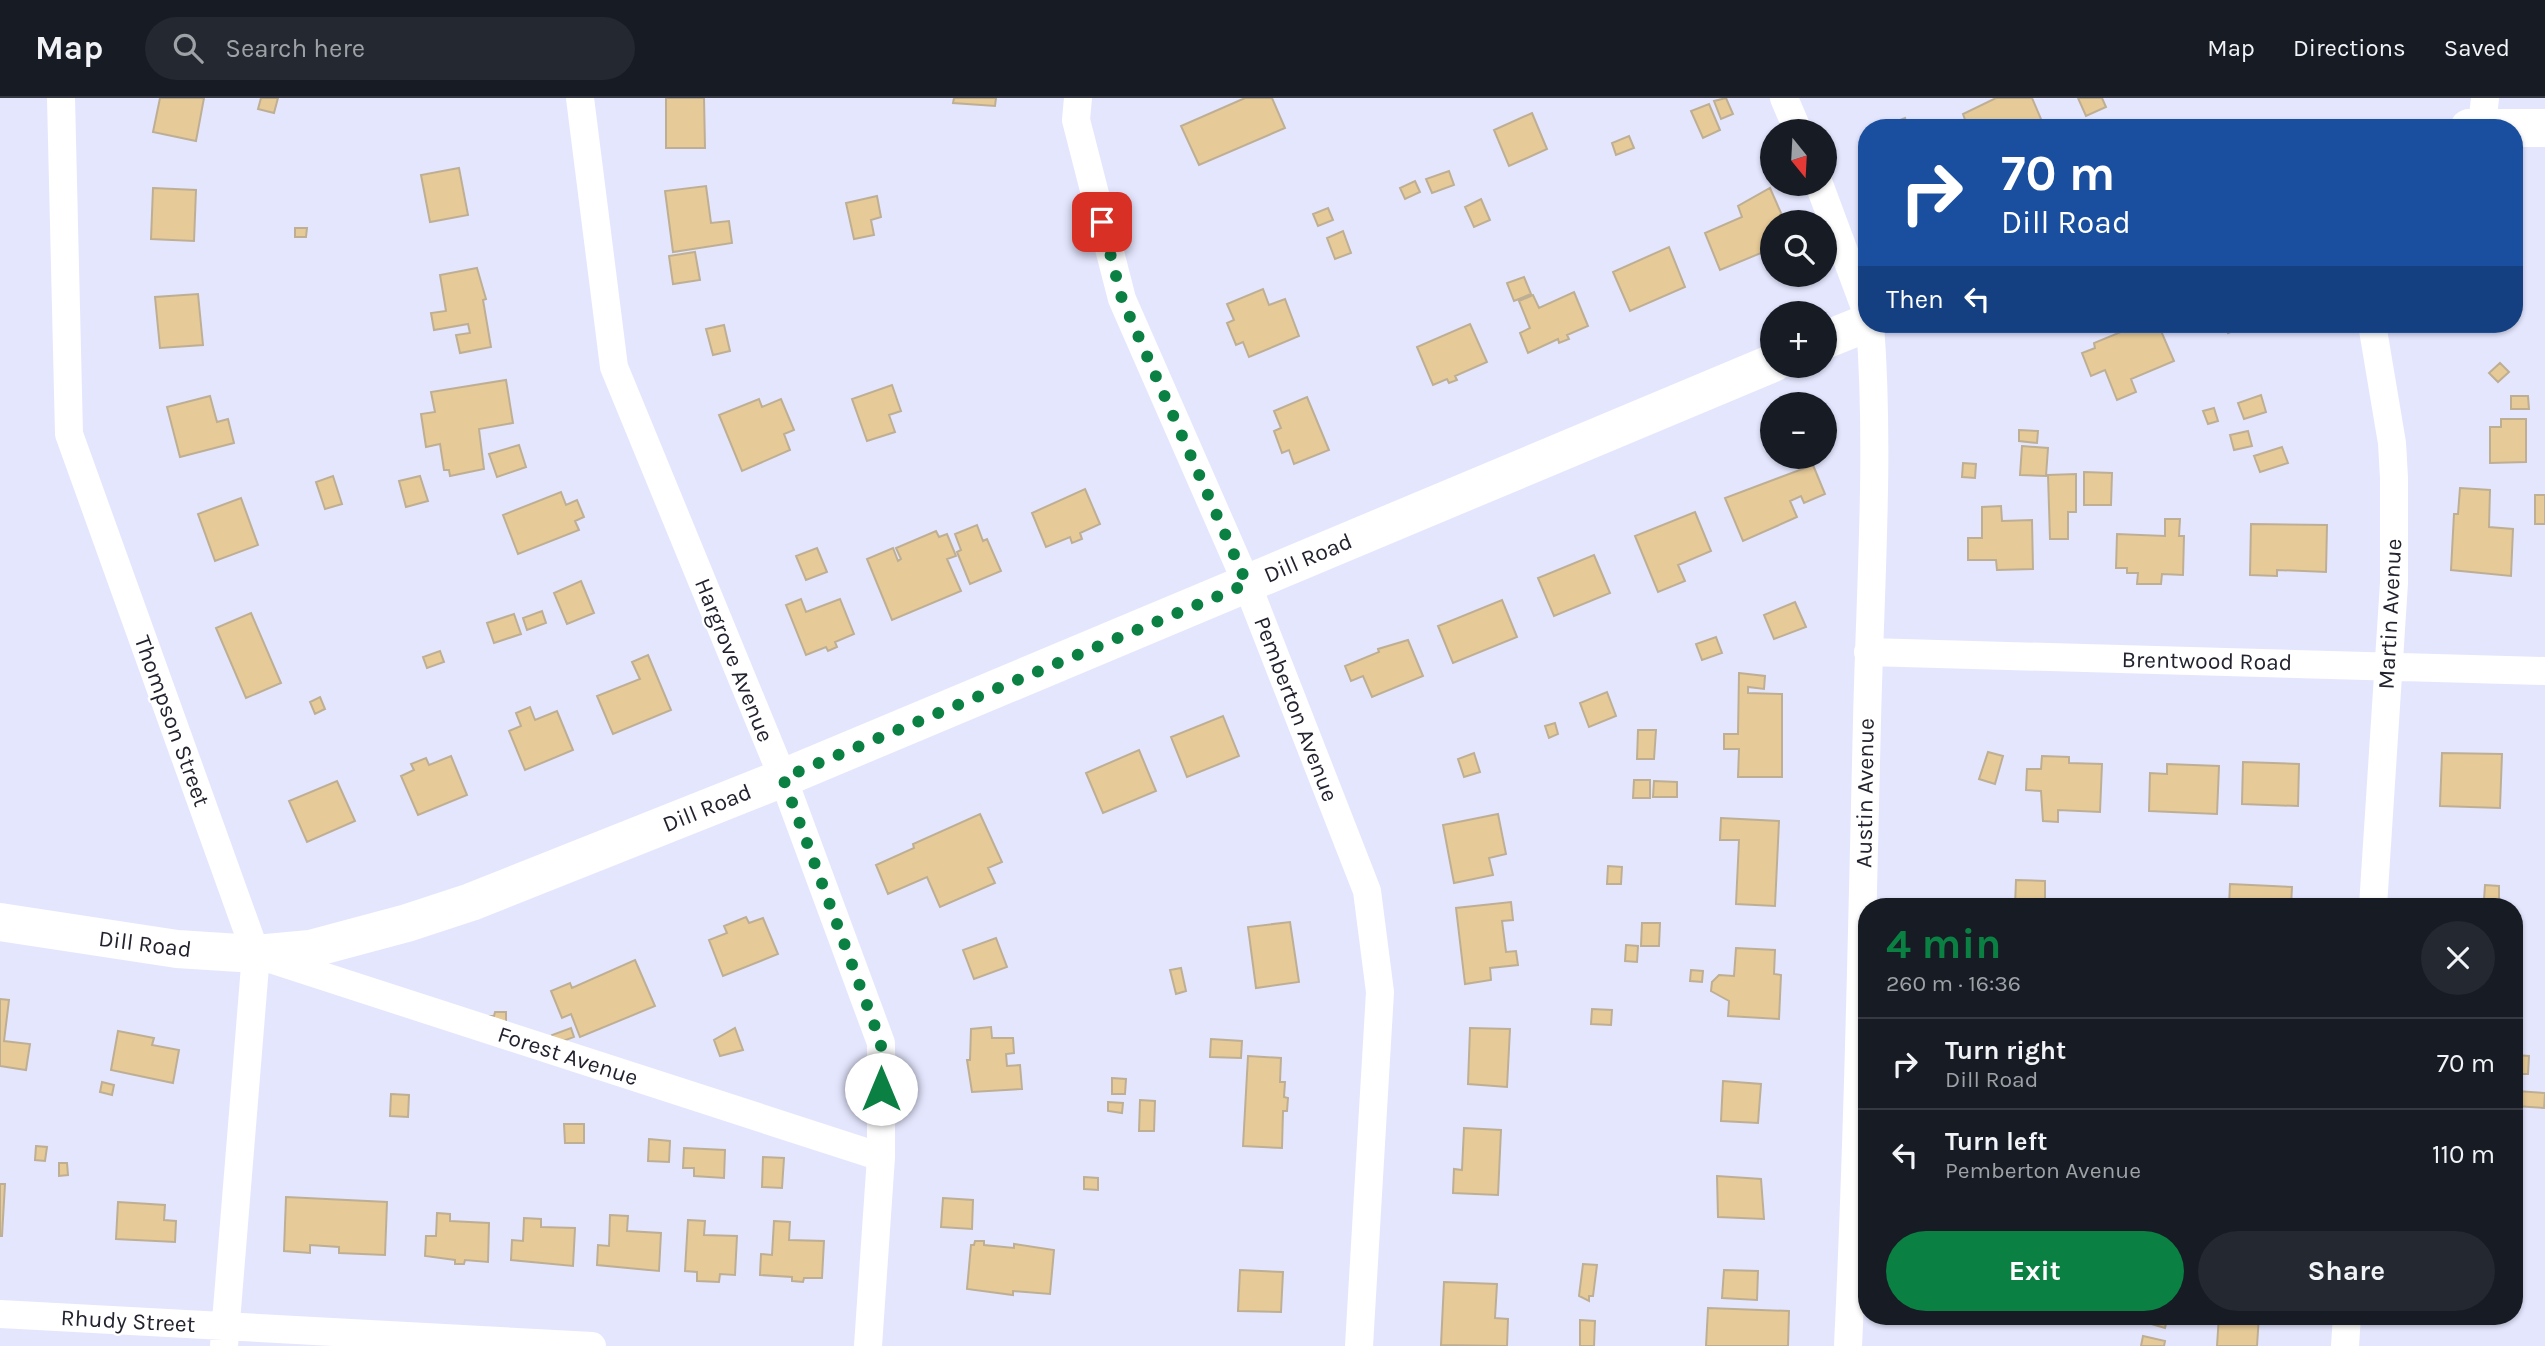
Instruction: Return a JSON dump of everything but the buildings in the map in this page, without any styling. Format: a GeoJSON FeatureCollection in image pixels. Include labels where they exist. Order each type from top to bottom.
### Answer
{"type":"FeatureCollection","features":[{"type":"Feature","properties":{"kind":"street","name":"Thompson Street"},"geometry":{"type":"LineString","coordinates":[[61,98],[69,433],[256,954],[224,1336]]}},
{"type":"Feature","properties":{"kind":"street","name":"Hargrove Avenue"},"geometry":{"type":"LineString","coordinates":[[580,98],[614,367],[783,778],[881,1043],[881,1157],[867,1346]]}},
{"type":"Feature","properties":{"kind":"street","name":"Pemberton Avenue"},"geometry":{"type":"LineString","coordinates":[[1078,98],[1076,120],[1122,299],[1247,584],[1367,891],[1380,992],[1359,1346]]}},
{"type":"Feature","properties":{"kind":"street"},"geometry":{"type":"LineString","coordinates":[[1784,98],[1793,119]]}},
{"type":"Feature","properties":{"kind":"street"},"geometry":{"type":"LineString","coordinates":[[2523,124],[2545,128]]}},
{"type":"Feature","properties":{"kind":"street"},"geometry":{"type":"LineString","coordinates":[[1823,196],[1858,289]]}},
{"type":"Feature","properties":{"kind":"street"},"geometry":{"type":"LineString","coordinates":[[1837,336],[1858,328]]}},
{"type":"Feature","properties":{"kind":"street","name":"Austin Avenue"},"geometry":{"type":"LineString","coordinates":[[1862,898],[1874,385],[1870,333]]}},
{"type":"Feature","properties":{"kind":"street","name":"Martin Avenue"},"geometry":{"type":"LineString","coordinates":[[2373,333],[2393,455],[2394,583],[2374,898]]}},
{"type":"Feature","properties":{"kind":"street","name":"Dill Road"},"geometry":{"type":"LineString","coordinates":[[0,922],[177,949],[256,954],[310,949],[445,910],[783,778],[1760,368]]}},
{"type":"Feature","properties":{"kind":"street","name":"Brentwood Road"},"geometry":{"type":"LineString","coordinates":[[1868,652],[1968,658],[2545,671]]}},
{"type":"Feature","properties":{"kind":"street","name":"Forest Avenue"},"geometry":{"type":"LineString","coordinates":[[256,954],[881,1157]]}},
{"type":"Feature","properties":{"kind":"street","name":"Austin Avenue"},"geometry":{"type":"LineString","coordinates":[[1848,1346],[1858,1072]]}},
{"type":"Feature","properties":{"kind":"street","name":"Rhudy Street"},"geometry":{"type":"LineString","coordinates":[[0,1314],[224,1336],[593,1346]]}},
{"type":"Feature","properties":{"kind":"street"},"geometry":{"type":"LineString","coordinates":[[2345,1346],[2346,1325]]}},
{"type":"Feature","properties":{"kind":"route"},"geometry":{"type":"LineString","coordinates":[[881,1089],[881,1043],[783,778],[1247,584],[1122,299],[1102,222]]}}]}
